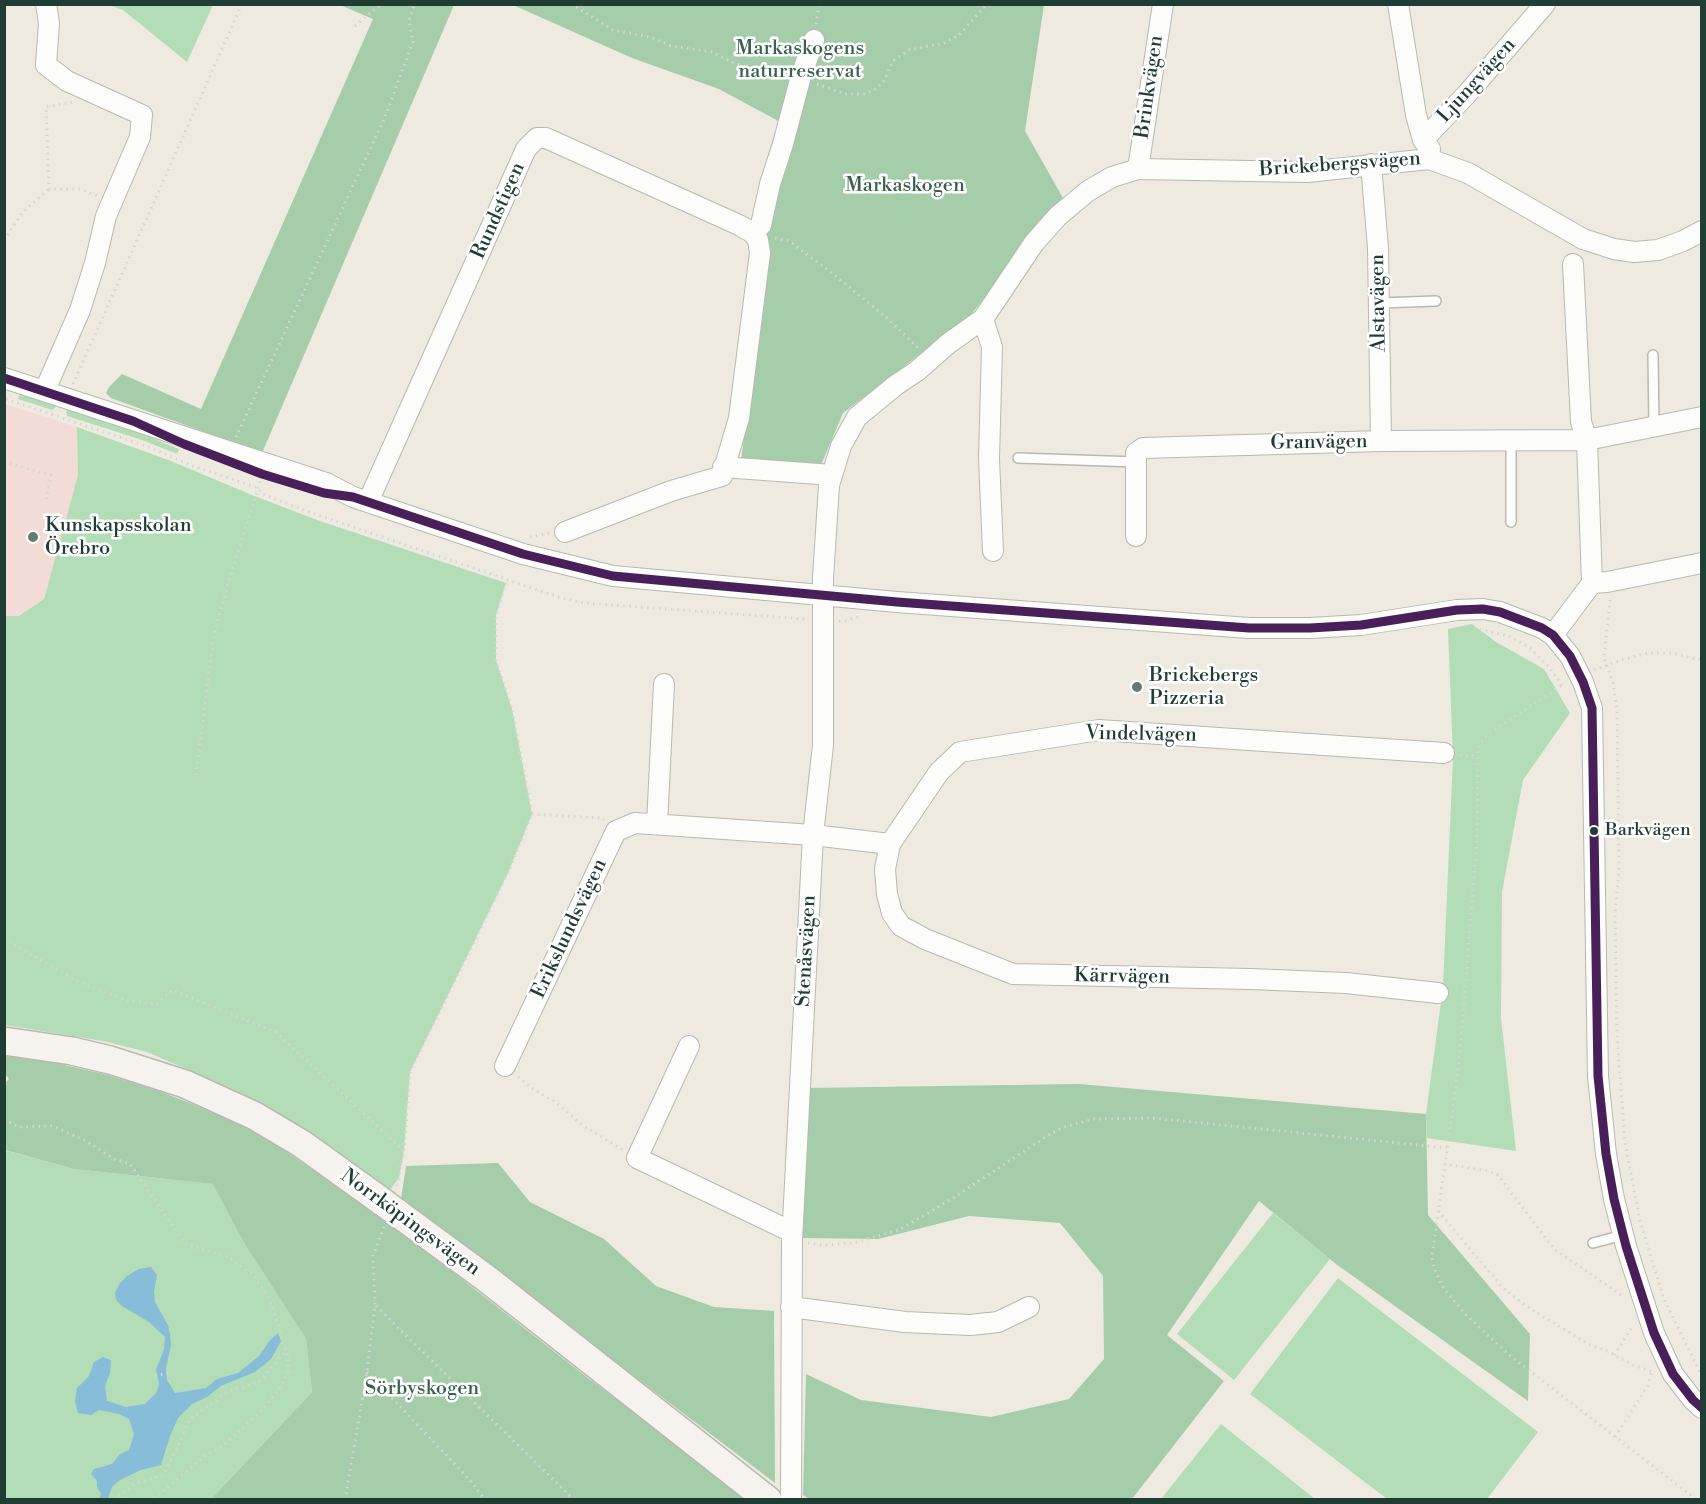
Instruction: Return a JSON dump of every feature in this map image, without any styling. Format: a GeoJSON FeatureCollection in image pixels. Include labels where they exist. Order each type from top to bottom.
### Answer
{"type":"FeatureCollection","features":[{"type":"Feature","properties":{"kind":"main road","name":"Norrköpingsvägen"},"geometry":{"type":"LineString","coordinates":[[4,1041],[72,1051],[110,1060],[185,1084],[255,1116],[302,1144],[388,1215],[487,1279],[768,1500]]}},
{"type":"Feature","properties":{"kind":"street"},"geometry":{"type":"LineString","coordinates":[[45,390],[80,310],[106,216],[140,137],[142,115],[68,81],[46,65],[49,23],[46,4]]}},
{"type":"Feature","properties":{"kind":"street","name":"Brinkvägen"},"geometry":{"type":"LineString","coordinates":[[1138,169],[1162,4]]}},
{"type":"Feature","properties":{"kind":"street"},"geometry":{"type":"LineString","coordinates":[[1398,4],[1416,115],[1424,140]]}},
{"type":"Feature","properties":{"kind":"street","name":"Ljungvägen"},"geometry":{"type":"LineString","coordinates":[[1429,159],[1430,149],[1424,140],[1545,4]]}},
{"type":"Feature","properties":{"kind":"street"},"geometry":{"type":"LineString","coordinates":[[566,532],[671,491],[722,476],[739,418],[759,253],[758,240],[753,233],[761,225],[770,184],[800,79],[814,40]]}},
{"type":"Feature","properties":{"kind":"street","name":"Rundstigen"},"geometry":{"type":"LineString","coordinates":[[361,500],[531,142],[537,138],[546,138],[753,233]]}},
{"type":"Feature","properties":{"kind":"street","name":"Brickebergsvägen"},"geometry":{"type":"LineString","coordinates":[[823,595],[829,485],[840,446],[857,417],[983,319],[1035,243],[1058,216],[1088,191],[1113,177],[1138,169],[1277,173],[1429,159],[1468,173],[1583,239],[1614,249],[1634,252],[1658,250],[1683,241],[1701,231]]}},
{"type":"Feature","properties":{"kind":"street","name":"Alstavägen"},"geometry":{"type":"LineString","coordinates":[[1371,164],[1378,248],[1381,441]]}},
{"type":"Feature","properties":{"kind":"street"},"geometry":{"type":"LineString","coordinates":[[1574,264],[1581,422],[1587,440],[1600,583]]}},
{"type":"Feature","properties":{"kind":"street"},"geometry":{"type":"LineString","coordinates":[[983,319],[992,346],[989,459],[993,552]]}},
{"type":"Feature","properties":{"kind":"street"},"geometry":{"type":"LineString","coordinates":[[4,378],[327,483],[361,500],[523,554],[613,576],[908,603],[1249,628],[1361,625],[1457,610],[1483,609],[1524,620],[1553,635],[1570,656],[1580,676],[1592,708],[1594,726],[1594,920],[1598,1076],[1606,1154],[1623,1235],[1654,1333],[1659,1365],[1673,1374],[1699,1399]]}},
{"type":"Feature","properties":{"kind":"street","name":"Granvägen"},"geometry":{"type":"LineString","coordinates":[[1136,462],[1136,453],[1143,448],[1381,441],[1587,440],[1701,417]]}},
{"type":"Feature","properties":{"kind":"street"},"geometry":{"type":"LineString","coordinates":[[1136,462],[1136,536]]}},
{"type":"Feature","properties":{"kind":"street"},"geometry":{"type":"LineString","coordinates":[[723,467],[832,475]]}},
{"type":"Feature","properties":{"kind":"street"},"geometry":{"type":"LineString","coordinates":[[1553,635],[1600,583],[1701,563]]}},
{"type":"Feature","properties":{"kind":"street","name":"Stenåsvägen"},"geometry":{"type":"LineString","coordinates":[[791,1500],[792,1237],[813,835],[823,745],[823,595]]}},
{"type":"Feature","properties":{"kind":"street"},"geometry":{"type":"LineString","coordinates":[[657,824],[664,684]]}},
{"type":"Feature","properties":{"kind":"street","name":"Vindelvägen"},"geometry":{"type":"LineString","coordinates":[[890,844],[949,760],[960,752],[1006,744],[1099,730],[1444,753]]}},
{"type":"Feature","properties":{"kind":"street"},"geometry":{"type":"LineString","coordinates":[[616,831],[635,823],[657,824],[813,835],[890,844]]}},
{"type":"Feature","properties":{"kind":"street","name":"Erikslundsvägen"},"geometry":{"type":"LineString","coordinates":[[505,1066],[616,831]]}},
{"type":"Feature","properties":{"kind":"street","name":"Kärrvägen"},"geometry":{"type":"LineString","coordinates":[[890,844],[885,869],[887,894],[892,913],[901,926],[925,939],[1013,974],[1322,982],[1438,993]]}},
{"type":"Feature","properties":{"kind":"street"},"geometry":{"type":"LineString","coordinates":[[689,1046],[637,1158],[792,1237]]}},
{"type":"Feature","properties":{"kind":"street"},"geometry":{"type":"LineString","coordinates":[[791,1306],[905,1323],[970,1325],[998,1322],[1029,1307]]}},
{"type":"Feature","properties":{"kind":"lane"},"geometry":{"type":"LineString","coordinates":[[1379,303],[1436,301]]}},
{"type":"Feature","properties":{"kind":"lane"},"geometry":{"type":"LineString","coordinates":[[1653,355],[1654,427]]}},
{"type":"Feature","properties":{"kind":"lane"},"geometry":{"type":"LineString","coordinates":[[1511,441],[1511,522]]}},
{"type":"Feature","properties":{"kind":"lane"},"geometry":{"type":"LineString","coordinates":[[1018,458],[1136,462]]}},
{"type":"Feature","properties":{"kind":"lane"},"geometry":{"type":"LineString","coordinates":[[1593,1243],[1623,1235]]}},
{"type":"Feature","properties":{"kind":"path"},"geometry":{"type":"LineString","coordinates":[[76,378],[242,4]]}},
{"type":"Feature","properties":{"kind":"path"},"geometry":{"type":"LineString","coordinates":[[355,26],[381,4]]}},
{"type":"Feature","properties":{"kind":"path"},"geometry":{"type":"LineString","coordinates":[[232,446],[385,117],[413,42],[409,20],[415,4]]}},
{"type":"Feature","properties":{"kind":"path"},"geometry":{"type":"LineString","coordinates":[[571,4],[613,30],[650,37],[671,46],[712,52],[736,64],[770,74],[800,79],[845,94],[866,94],[876,89],[884,81],[894,61],[909,50],[944,43],[959,35],[987,4]]}},
{"type":"Feature","properties":{"kind":"path"},"geometry":{"type":"LineString","coordinates":[[49,189],[46,106],[104,97]]}},
{"type":"Feature","properties":{"kind":"path"},"geometry":{"type":"LineString","coordinates":[[4,240],[22,213],[49,189],[80,189],[112,201]]}},
{"type":"Feature","properties":{"kind":"path"},"geometry":{"type":"LineString","coordinates":[[753,233],[789,241],[887,318],[931,360]]}},
{"type":"Feature","properties":{"kind":"path"},"geometry":{"type":"LineString","coordinates":[[4,462],[51,475],[46,500]]}},
{"type":"Feature","properties":{"kind":"path"},"geometry":{"type":"LineString","coordinates":[[196,775],[214,635],[261,479]]}},
{"type":"Feature","properties":{"kind":"path"},"geometry":{"type":"LineString","coordinates":[[524,538],[566,532]]}},
{"type":"Feature","properties":{"kind":"path"},"geometry":{"type":"LineString","coordinates":[[399,1178],[404,1151],[410,1072],[508,873],[532,814],[512,709],[496,660],[496,615],[507,580]]}},
{"type":"Feature","properties":{"kind":"path"},"geometry":{"type":"LineString","coordinates":[[1600,583],[1610,600],[1604,658],[1613,683],[1617,709],[1619,866],[1615,916],[1617,1035],[1625,1142],[1640,1221],[1664,1299],[1701,1376]]}},
{"type":"Feature","properties":{"kind":"path"},"geometry":{"type":"LineString","coordinates":[[1469,627],[1509,636],[1530,648],[1549,667],[1562,685]]}},
{"type":"Feature","properties":{"kind":"path"},"geometry":{"type":"LineString","coordinates":[[1697,1500],[1508,1354],[1467,1316],[1444,1289],[1437,1278],[1432,1257],[1459,1063],[1476,852],[1478,747],[1488,734],[1562,685],[1606,665],[1648,653],[1671,653],[1701,660]]}},
{"type":"Feature","properties":{"kind":"path"},"geometry":{"type":"LineString","coordinates":[[532,814],[602,818],[616,831]]}},
{"type":"Feature","properties":{"kind":"path"},"geometry":{"type":"LineString","coordinates":[[4,939],[79,982],[125,1000],[157,1004],[172,990],[276,1032],[404,1151]]}},
{"type":"Feature","properties":{"kind":"path"},"geometry":{"type":"LineString","coordinates":[[505,1066],[533,1089],[557,1103],[582,1125],[637,1158]]}},
{"type":"Feature","properties":{"kind":"path"},"geometry":{"type":"LineString","coordinates":[[792,1237],[822,1245],[854,1243],[900,1230],[1050,1134],[1064,1127],[1094,1119],[1153,1118],[1447,1148]]}},
{"type":"Feature","properties":{"kind":"path"},"geometry":{"type":"LineString","coordinates":[[4,1120],[20,1126],[53,1126],[130,1164],[185,1244],[228,1257],[251,1273],[267,1294],[286,1351],[288,1374],[262,1410],[223,1446],[198,1461],[152,1500]]}},
{"type":"Feature","properties":{"kind":"path"},"geometry":{"type":"LineString","coordinates":[[1444,1164],[1489,1171],[1498,1175],[1554,1249],[1632,1302]]}},
{"type":"Feature","properties":{"kind":"path"},"geometry":{"type":"LineString","coordinates":[[1438,1212],[1503,1288],[1526,1306],[1590,1345],[1633,1365],[1659,1365],[1615,1437]]}},
{"type":"Feature","properties":{"kind":"path"},"geometry":{"type":"LineString","coordinates":[[345,1500],[368,1372],[375,1305],[373,1256],[388,1215]]}},
{"type":"Feature","properties":{"kind":"path"},"geometry":{"type":"LineString","coordinates":[[375,1305],[574,1500]]}},
{"type":"Feature","properties":{"kind":"path"},"geometry":{"type":"LineString","coordinates":[[1614,1355],[1638,1318]]}},
{"type":"Feature","properties":{"kind":"path"},"geometry":{"type":"LineString","coordinates":[[114,1500],[134,1484],[163,1475],[189,1420],[227,1392],[259,1382],[286,1351]]}},
{"type":"Feature","properties":{"kind":"path"},"geometry":{"type":"LineString","coordinates":[[368,1372],[470,1480],[485,1500]]}},
{"type":"Feature","properties":{"kind":"path"},"geometry":{"type":"LineString","coordinates":[[154,1376],[168,1373]]}},
{"type":"Feature","properties":{"kind":"shaded area","name":"Kunskapsskolan Örebro"},"geometry":{"type":"Polygon","coordinates":[[[5,404],[77,427],[78,475],[44,599],[19,617],[5,616],[5,404]]]}},
{"type":"Feature","properties":{"kind":"green space"},"geometry":{"type":"Polygon","coordinates":[[[213,4],[187,62],[123,10],[109,5],[213,4]]]}},
{"type":"Feature","properties":{"kind":"green space"},"geometry":{"type":"Polygon","coordinates":[[[340,5],[454,5],[262,453],[111,398],[106,393],[122,374],[201,409],[373,19],[340,5]]]}},
{"type":"Feature","properties":{"kind":"green space","name":"Markaskogen"},"geometry":{"type":"Polygon","coordinates":[[[513,5],[1044,5],[1025,131],[1063,198],[970,316],[843,413],[821,465],[741,463],[780,122],[719,89],[632,58],[513,5]]]}},
{"type":"Feature","properties":{"kind":"green space"},"geometry":{"type":"Polygon","coordinates":[[[20,393],[54,404],[55,408],[52,410],[18,399],[20,393]]]}},
{"type":"Feature","properties":{"kind":"green space"},"geometry":{"type":"Polygon","coordinates":[[[66,408],[179,449],[177,454],[142,440],[67,416],[66,408]]]}},
{"type":"Feature","properties":{"kind":"green space"},"geometry":{"type":"Polygon","coordinates":[[[77,427],[171,461],[317,520],[506,583],[496,615],[496,660],[512,709],[532,814],[508,873],[410,1072],[404,1151],[399,1178],[389,1191],[230,1088],[147,1052],[103,1041],[5,1025],[5,616],[19,616],[44,599],[78,475],[77,427]]]}},
{"type":"Feature","properties":{"kind":"green space"},"geometry":{"type":"Polygon","coordinates":[[[1472,624],[1496,642],[1544,669],[1570,713],[1523,780],[1502,892],[1501,1018],[1516,1151],[1427,1138],[1426,1114],[1443,987],[1453,757],[1448,629],[1472,624]]]}},
{"type":"Feature","properties":{"kind":"green space","name":"Sörbyskogen"},"geometry":{"type":"Polygon","coordinates":[[[5,1056],[42,1060],[104,1074],[159,1091],[230,1119],[269,1140],[366,1206],[425,1250],[584,1375],[748,1499],[211,1499],[312,1392],[306,1339],[244,1243],[213,1184],[74,1169],[5,1150],[5,1083],[9,1079],[5,1074],[5,1056]]]}},
{"type":"Feature","properties":{"kind":"green space"},"geometry":{"type":"Polygon","coordinates":[[[1079,1084],[1426,1114],[1428,1215],[1530,1334],[1528,1401],[1336,1264],[1259,1201],[1167,1335],[1224,1381],[1132,1499],[809,1499],[803,1495],[806,1374],[861,1400],[991,1417],[1069,1399],[1104,1359],[1103,1276],[1060,1223],[969,1216],[878,1239],[798,1238],[804,1088],[1079,1084]]]}},
{"type":"Feature","properties":{"kind":"green space"},"geometry":{"type":"Polygon","coordinates":[[[4,1150],[74,1169],[214,1184],[244,1243],[306,1339],[312,1392],[211,1499],[5,1499],[4,1150]]]}},
{"type":"Feature","properties":{"kind":"green space"},"geometry":{"type":"Polygon","coordinates":[[[498,1163],[530,1202],[604,1239],[656,1286],[714,1307],[774,1311],[775,1483],[401,1199],[406,1166],[498,1163]]]}},
{"type":"Feature","properties":{"kind":"green space"},"geometry":{"type":"Polygon","coordinates":[[[1273,1213],[1330,1259],[1234,1380],[1177,1334],[1273,1213]]]}},
{"type":"Feature","properties":{"kind":"green space"},"geometry":{"type":"Polygon","coordinates":[[[1338,1278],[1538,1432],[1487,1499],[1387,1499],[1250,1394],[1338,1278]]]}},
{"type":"Feature","properties":{"kind":"green space"},"geometry":{"type":"Polygon","coordinates":[[[1221,1424],[1315,1499],[1161,1499],[1221,1424]]]}},
{"type":"Feature","properties":{"kind":"water"},"geometry":{"type":"Polygon","coordinates":[[[151,1267],[157,1275],[155,1302],[168,1325],[170,1334],[167,1380],[175,1393],[206,1388],[217,1379],[238,1373],[259,1356],[278,1333],[281,1341],[271,1359],[255,1372],[221,1386],[207,1397],[192,1404],[178,1418],[161,1465],[141,1470],[120,1480],[112,1487],[108,1499],[99,1499],[101,1494],[97,1481],[91,1474],[94,1469],[112,1464],[120,1454],[129,1450],[134,1434],[129,1419],[119,1414],[99,1410],[91,1415],[78,1413],[75,1401],[77,1388],[89,1376],[94,1362],[103,1357],[111,1360],[110,1373],[105,1386],[107,1401],[126,1407],[145,1404],[157,1392],[159,1383],[156,1370],[164,1349],[165,1337],[149,1322],[122,1306],[116,1300],[115,1293],[127,1276],[139,1269],[151,1267]]]}},
{"type":"Feature","properties":{"kind":"transit line"},"geometry":{"type":"LineString","coordinates":[[4,378],[133,421],[184,444],[262,474],[324,493],[353,497],[523,554],[613,576],[897,602],[1249,628],[1361,625],[1457,610],[1483,609],[1500,612],[1542,628],[1553,635],[1570,656],[1583,682],[1592,708],[1598,1076],[1606,1154],[1614,1199],[1626,1246],[1654,1333],[1673,1374],[1702,1408]]}},
{"type":"Feature","properties":{"kind":"place","name":"Kunskapsskolan Örebro"},"geometry":{"type":"Point","coordinates":[33,537]}},
{"type":"Feature","properties":{"kind":"place","name":"Brickebergs Pizzeria"},"geometry":{"type":"Point","coordinates":[1137,687]}},
{"type":"Feature","properties":{"kind":"place","name":"Barkvägen"},"geometry":{"type":"Point","coordinates":[1594,831]}},
{"type":"Feature","properties":{"kind":"park label","name":"Markaskogens naturreservat"},"geometry":{"type":"Point","coordinates":[800,60]}}]}
